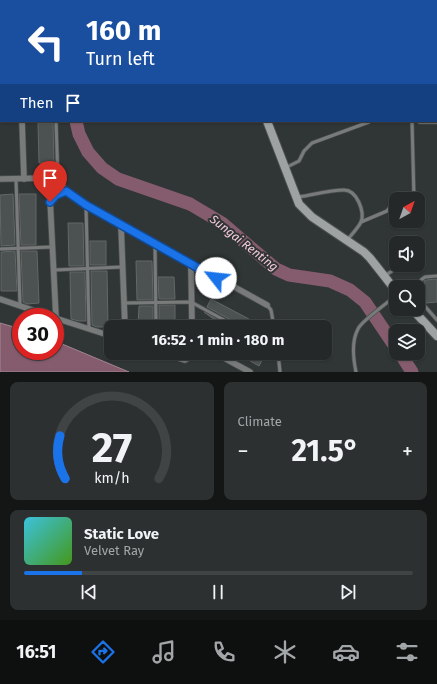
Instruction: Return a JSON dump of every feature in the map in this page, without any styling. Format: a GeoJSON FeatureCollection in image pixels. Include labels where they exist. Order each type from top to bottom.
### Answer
{"type":"FeatureCollection","features":[{"type":"Feature","properties":{"kind":"street"},"geometry":{"type":"LineString","coordinates":[[22,122],[24,179]]}},
{"type":"Feature","properties":{"kind":"street"},"geometry":{"type":"LineString","coordinates":[[267,122],[299,204],[312,217],[370,258],[389,282]]}},
{"type":"Feature","properties":{"kind":"street"},"geometry":{"type":"LineString","coordinates":[[49,178],[55,308]]}},
{"type":"Feature","properties":{"kind":"street"},"geometry":{"type":"LineString","coordinates":[[0,179],[49,178],[58,182],[66,191],[86,205],[267,305]]}},
{"type":"Feature","properties":{"kind":"street"},"geometry":{"type":"LineString","coordinates":[[50,202],[56,195],[66,191]]}},
{"type":"Feature","properties":{"kind":"street"},"geometry":{"type":"LineString","coordinates":[[121,225],[125,320]]}},
{"type":"Feature","properties":{"kind":"street"},"geometry":{"type":"LineString","coordinates":[[191,264],[192,320]]}},
{"type":"Feature","properties":{"kind":"street"},"geometry":{"type":"LineString","coordinates":[[0,299],[26,308]]}},
{"type":"Feature","properties":{"kind":"street"},"geometry":{"type":"LineString","coordinates":[[418,316],[437,336]]}},
{"type":"Feature","properties":{"kind":"street"},"geometry":{"type":"LineString","coordinates":[[64,321],[104,334]]}},
{"type":"Feature","properties":{"kind":"street"},"geometry":{"type":"LineString","coordinates":[[228,360],[250,372]]}},
{"type":"Feature","properties":{"kind":"lane"},"geometry":{"type":"LineString","coordinates":[[56,122],[58,182]]}},
{"type":"Feature","properties":{"kind":"lane"},"geometry":{"type":"LineString","coordinates":[[285,168],[299,161],[304,152],[312,144],[368,122]]}},
{"type":"Feature","properties":{"kind":"lane"},"geometry":{"type":"LineString","coordinates":[[412,122],[414,192]]}},
{"type":"Feature","properties":{"kind":"lane"},"geometry":{"type":"LineString","coordinates":[[16,179],[20,306]]}},
{"type":"Feature","properties":{"kind":"lane"},"geometry":{"type":"LineString","coordinates":[[296,197],[345,190],[350,192],[358,200],[362,215],[361,222],[347,241]]}},
{"type":"Feature","properties":{"kind":"lane"},"geometry":{"type":"LineString","coordinates":[[86,205],[89,329]]}},
{"type":"Feature","properties":{"kind":"lane"},"geometry":{"type":"LineString","coordinates":[[361,222],[389,209]]}},
{"type":"Feature","properties":{"kind":"lane"},"geometry":{"type":"LineString","coordinates":[[155,244],[156,320]]}},
{"type":"Feature","properties":{"kind":"lane"},"geometry":{"type":"LineString","coordinates":[[0,249],[52,247]]}},
{"type":"Feature","properties":{"kind":"lane"},"geometry":{"type":"LineString","coordinates":[[54,270],[122,267]]}},
{"type":"Feature","properties":{"kind":"lane"},"geometry":{"type":"LineString","coordinates":[[384,276],[391,272]]}},
{"type":"Feature","properties":{"kind":"lane"},"geometry":{"type":"LineString","coordinates":[[437,276],[425,277],[421,280],[423,304],[437,320]]}},
{"type":"Feature","properties":{"kind":"lane"},"geometry":{"type":"LineString","coordinates":[[124,303],[156,301],[191,302],[224,320]]}},
{"type":"Feature","properties":{"kind":"lane"},"geometry":{"type":"LineString","coordinates":[[356,372],[353,357],[354,341],[358,328],[364,321],[389,302]]}},
{"type":"Feature","properties":{"kind":"lane"},"geometry":{"type":"LineString","coordinates":[[267,305],[271,310],[273,320]]}},
{"type":"Feature","properties":{"kind":"lane"},"geometry":{"type":"LineString","coordinates":[[279,360],[280,372]]}},
{"type":"Feature","properties":{"kind":"shaded area"},"geometry":{"type":"Polygon","coordinates":[[[0,323],[12,326],[12,360],[64,360],[64,345],[129,372],[0,372],[0,323]]]}},
{"type":"Feature","properties":{"kind":"building"},"geometry":{"type":"Polygon","coordinates":[[[38,123],[53,123],[54,163],[39,163],[38,123]]]}},
{"type":"Feature","properties":{"kind":"building"},"geometry":{"type":"Polygon","coordinates":[[[13,194],[15,245],[1,246],[0,195],[13,194]]]}},
{"type":"Feature","properties":{"kind":"building"},"geometry":{"type":"Polygon","coordinates":[[[19,194],[36,194],[36,245],[21,245],[19,194]]]}},
{"type":"Feature","properties":{"kind":"building"},"geometry":{"type":"Polygon","coordinates":[[[68,223],[83,223],[84,266],[69,266],[68,223]]]}},
{"type":"Feature","properties":{"kind":"building"},"geometry":{"type":"Polygon","coordinates":[[[90,241],[106,241],[106,265],[90,265],[90,241]]]}},
{"type":"Feature","properties":{"kind":"building"},"geometry":{"type":"Polygon","coordinates":[[[15,251],[17,291],[1,291],[1,252],[15,251]]]}},
{"type":"Feature","properties":{"kind":"building"},"geometry":{"type":"Polygon","coordinates":[[[21,251],[37,251],[39,303],[27,304],[23,302],[21,251]]]}},
{"type":"Feature","properties":{"kind":"building"},"geometry":{"type":"Polygon","coordinates":[[[136,261],[152,261],[153,300],[137,300],[136,261]]]}},
{"type":"Feature","properties":{"kind":"building"},"geometry":{"type":"Polygon","coordinates":[[[91,271],[107,271],[108,320],[104,320],[104,327],[92,325],[91,271]]]}},
{"type":"Feature","properties":{"kind":"building"},"geometry":{"type":"Polygon","coordinates":[[[70,272],[85,272],[86,321],[71,319],[70,272]]]}},
{"type":"Feature","properties":{"kind":"building"},"geometry":{"type":"Polygon","coordinates":[[[158,277],[174,277],[175,299],[159,299],[158,277]]]}},
{"type":"Feature","properties":{"kind":"building"},"geometry":{"type":"Polygon","coordinates":[[[437,279],[437,302],[426,303],[426,280],[437,279]]]}},
{"type":"Feature","properties":{"kind":"building"},"geometry":{"type":"Polygon","coordinates":[[[211,299],[251,320],[231,320],[207,307],[211,299]]]}},
{"type":"Feature","properties":{"kind":"building"},"geometry":{"type":"Polygon","coordinates":[[[159,305],[175,305],[175,320],[159,320],[159,305]]]}},
{"type":"Feature","properties":{"kind":"building"},"geometry":{"type":"Polygon","coordinates":[[[139,306],[153,306],[153,320],[138,320],[139,306]]]}},
{"type":"Feature","properties":{"kind":"building"},"geometry":{"type":"Polygon","coordinates":[[[204,312],[218,320],[215,320],[204,312]]]}},
{"type":"Feature","properties":{"kind":"building"},"geometry":{"type":"Polygon","coordinates":[[[248,360],[262,360],[259,366],[248,360]]]}},
{"type":"Feature","properties":{"kind":"waterway","name":"Sungai Renting"},"geometry":{"type":"LineString","coordinates":[[76,122],[79,134],[88,152],[102,168],[118,179],[190,204],[222,223],[276,269],[289,275],[330,281],[350,290],[365,302],[389,338]]}},
{"type":"Feature","properties":{"kind":"waterway","name":"Sungai Renting"},"geometry":{"type":"LineString","coordinates":[[404,360],[412,372]]}},
{"type":"Feature","properties":{"kind":"route"},"geometry":{"type":"LineString","coordinates":[[50,202],[56,195],[66,191],[86,205],[216,278]]}}]}
